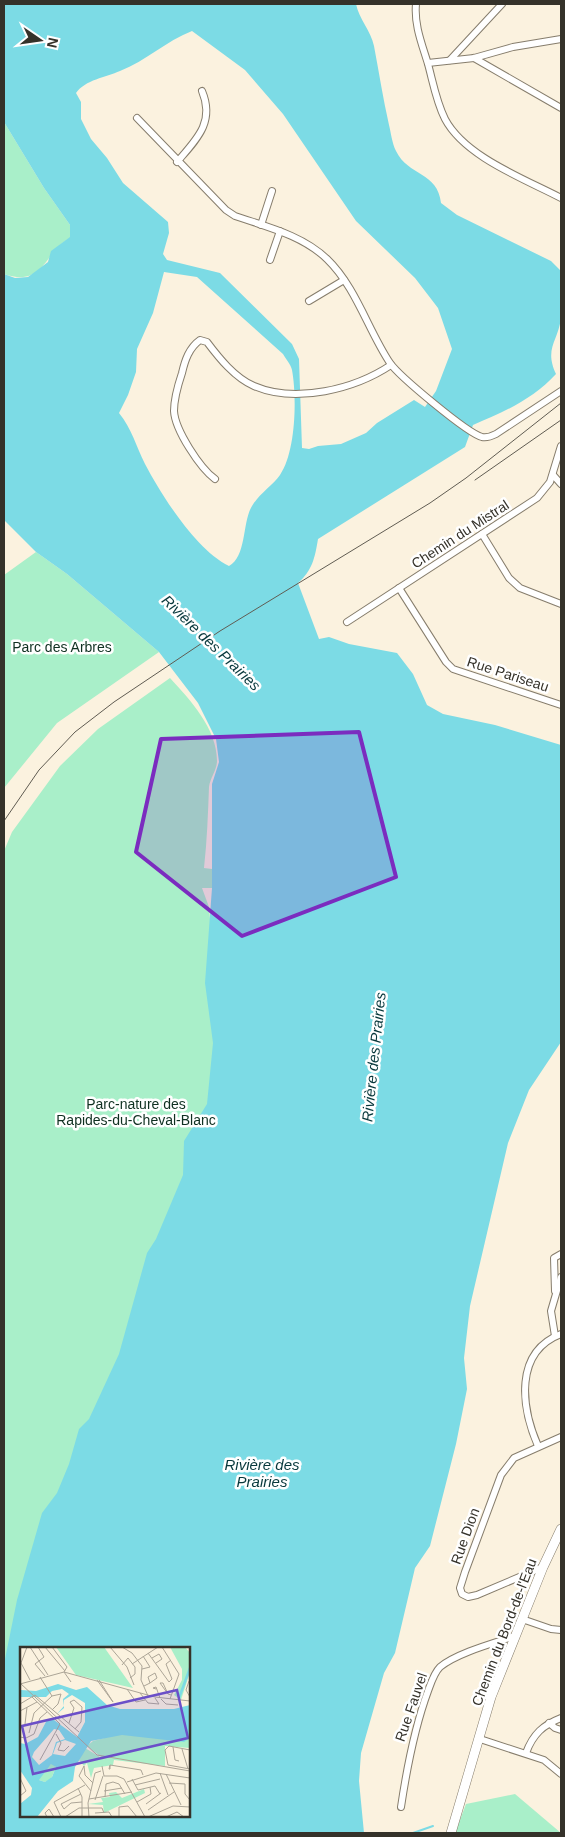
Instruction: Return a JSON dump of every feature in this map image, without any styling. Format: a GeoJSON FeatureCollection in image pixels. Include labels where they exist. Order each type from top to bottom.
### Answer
{"type":"FeatureCollection","features":[{"type":"Feature","properties":{"kind":"street"},"geometry":{"type":"LineString","coordinates":[[416,4],[418,33],[439,104],[446,120],[461,140],[491,161],[561,198]]}},
{"type":"Feature","properties":{"kind":"street"},"geometry":{"type":"LineString","coordinates":[[450,60],[502,4]]}},
{"type":"Feature","properties":{"kind":"street"},"geometry":{"type":"LineString","coordinates":[[428,63],[474,58],[513,47],[561,40]]}},
{"type":"Feature","properties":{"kind":"street"},"geometry":{"type":"LineString","coordinates":[[474,58],[561,108]]}},
{"type":"Feature","properties":{"kind":"street"},"geometry":{"type":"LineString","coordinates":[[178,162],[199,137],[206,120],[207,103],[202,91]]}},
{"type":"Feature","properties":{"kind":"street"},"geometry":{"type":"LineString","coordinates":[[137,118],[226,210],[235,216],[280,232],[318,251],[344,280],[391,365],[427,397],[474,433],[485,437],[496,434],[561,391]]}},
{"type":"Feature","properties":{"kind":"street"},"geometry":{"type":"LineString","coordinates":[[261,225],[272,191]]}},
{"type":"Feature","properties":{"kind":"street"},"geometry":{"type":"LineString","coordinates":[[270,260],[280,232]]}},
{"type":"Feature","properties":{"kind":"street"},"geometry":{"type":"LineString","coordinates":[[309,301],[344,280]]}},
{"type":"Feature","properties":{"kind":"street"},"geometry":{"type":"LineString","coordinates":[[215,479],[206,472],[179,430],[174,412],[176,392],[184,364],[193,345],[200,340],[207,342],[240,378],[253,386],[268,391],[309,393],[353,385],[391,365]]}},
{"type":"Feature","properties":{"kind":"street","name":"Chemin du Mistral"},"geometry":{"type":"LineString","coordinates":[[347,622],[537,498],[545,491],[553,474],[561,446]]}},
{"type":"Feature","properties":{"kind":"street"},"geometry":{"type":"LineString","coordinates":[[553,474],[561,484]]}},
{"type":"Feature","properties":{"kind":"street"},"geometry":{"type":"LineString","coordinates":[[482,534],[509,578],[520,588],[561,604]]}},
{"type":"Feature","properties":{"kind":"street","name":"Rue Pariseau"},"geometry":{"type":"LineString","coordinates":[[400,588],[446,662],[453,669],[561,705]]}},
{"type":"Feature","properties":{"kind":"street"},"geometry":{"type":"LineString","coordinates":[[555,1292],[553,1264],[554,1258],[561,1254]]}},
{"type":"Feature","properties":{"kind":"street"},"geometry":{"type":"LineString","coordinates":[[538,1446],[526,1413],[524,1398],[531,1362],[541,1344],[558,1335],[551,1311],[555,1292],[561,1277]]}},
{"type":"Feature","properties":{"kind":"street","name":"Rue Dion"},"geometry":{"type":"LineString","coordinates":[[543,1567],[477,1595],[468,1597],[462,1594],[460,1588],[501,1475],[514,1458],[561,1437]]}},
{"type":"Feature","properties":{"kind":"street","name":"Chemin du Bord-de-l'Eau"},"geometry":{"type":"LineString","coordinates":[[451,1833],[491,1697],[543,1567],[561,1529]]}},
{"type":"Feature","properties":{"kind":"street"},"geometry":{"type":"LineString","coordinates":[[522,1619],[551,1629],[561,1630]]}},
{"type":"Feature","properties":{"kind":"street","name":"Rue Fauvel"},"geometry":{"type":"LineString","coordinates":[[401,1807],[409,1752],[420,1712],[440,1667],[475,1649],[515,1636]]}},
{"type":"Feature","properties":{"kind":"street"},"geometry":{"type":"LineString","coordinates":[[526,1753],[534,1734],[549,1723],[561,1718]]}},
{"type":"Feature","properties":{"kind":"street"},"geometry":{"type":"LineString","coordinates":[[549,1723],[554,1728],[561,1730]]}},
{"type":"Feature","properties":{"kind":"street"},"geometry":{"type":"LineString","coordinates":[[480,1739],[544,1760],[561,1774]]}},
{"type":"Feature","properties":{"kind":"highlighted area"},"geometry":{"type":"Polygon","coordinates":[[[359,732],[396,877],[242,936],[136,852],[161,739],[359,732]]]}},
{"type":"Feature","properties":{"kind":"green space"},"geometry":{"type":"Polygon","coordinates":[[[4,122],[44,188],[70,225],[70,238],[54,251],[43,266],[28,276],[18,277],[4,274],[4,122]]]}},
{"type":"Feature","properties":{"kind":"green space","name":"Parc des Arbres"},"geometry":{"type":"Polygon","coordinates":[[[36,552],[67,574],[159,652],[57,723],[4,788],[4,575],[36,552]]]}},
{"type":"Feature","properties":{"kind":"green space","name":"Parc-nature des Rapides-du-Cheval-Blanc"},"geometry":{"type":"Polygon","coordinates":[[[170,678],[201,715],[212,737],[217,761],[209,787],[204,868],[212,869],[212,888],[202,888],[209,907],[214,966],[286,1068],[20,1647],[20,1817],[4,1833],[4,851],[12,832],[60,766],[98,729],[170,678]]]}},
{"type":"Feature","properties":{"kind":"green space"},"geometry":{"type":"Polygon","coordinates":[[[515,1794],[561,1833],[455,1833],[466,1804],[515,1794]]]}},
{"type":"Feature","properties":{"kind":"water","name":"Rivière des Prairies"},"geometry":{"type":"Polygon","coordinates":[[[4,4],[356,4],[374,46],[393,141],[401,159],[434,185],[439,193],[441,203],[457,215],[551,261],[561,271],[561,318],[551,358],[556,374],[528,398],[507,410],[473,425],[465,447],[318,539],[312,564],[307,574],[298,583],[319,639],[329,637],[349,644],[397,653],[413,674],[427,705],[443,714],[495,725],[561,745],[561,1042],[529,1090],[508,1143],[470,1306],[464,1358],[467,1389],[456,1444],[430,1546],[415,1568],[395,1653],[384,1673],[361,1753],[359,1781],[364,1833],[4,1833],[4,1664],[17,1600],[42,1513],[57,1493],[69,1464],[79,1429],[89,1419],[119,1354],[147,1253],[156,1239],[183,1175],[184,1141],[207,1104],[213,1043],[205,983],[212,888],[212,784],[219,762],[216,739],[198,703],[159,652],[67,574],[36,552],[4,520],[4,274],[15,278],[28,277],[48,262],[51,251],[70,237],[70,225],[44,188],[4,122],[4,4]],[[192,31],[173,40],[139,62],[85,85],[76,93],[81,102],[81,119],[91,139],[107,158],[123,183],[168,222],[169,233],[163,254],[167,260],[220,273],[292,344],[299,359],[302,448],[309,449],[318,446],[341,444],[366,433],[377,423],[414,400],[425,407],[436,391],[452,349],[438,308],[415,278],[356,221],[283,114],[245,70],[192,31]],[[164,272],[153,313],[137,349],[136,372],[119,413],[131,431],[145,464],[170,506],[204,548],[229,566],[239,555],[252,506],[280,475],[285,465],[294,424],[294,381],[290,364],[283,354],[197,277],[164,272]]]}},
{"type":"Feature","properties":{"kind":"waterway"},"geometry":{"type":"LineString","coordinates":[[413,1833],[433,1826]]}},
{"type":"Feature","properties":{"kind":"tram line"},"geometry":{"type":"LineString","coordinates":[[4,821],[39,770],[75,732],[114,702],[220,631],[430,503],[466,478],[561,403]]}},
{"type":"Feature","properties":{"kind":"tram line"},"geometry":{"type":"LineString","coordinates":[[475,480],[561,420]]}}]}
